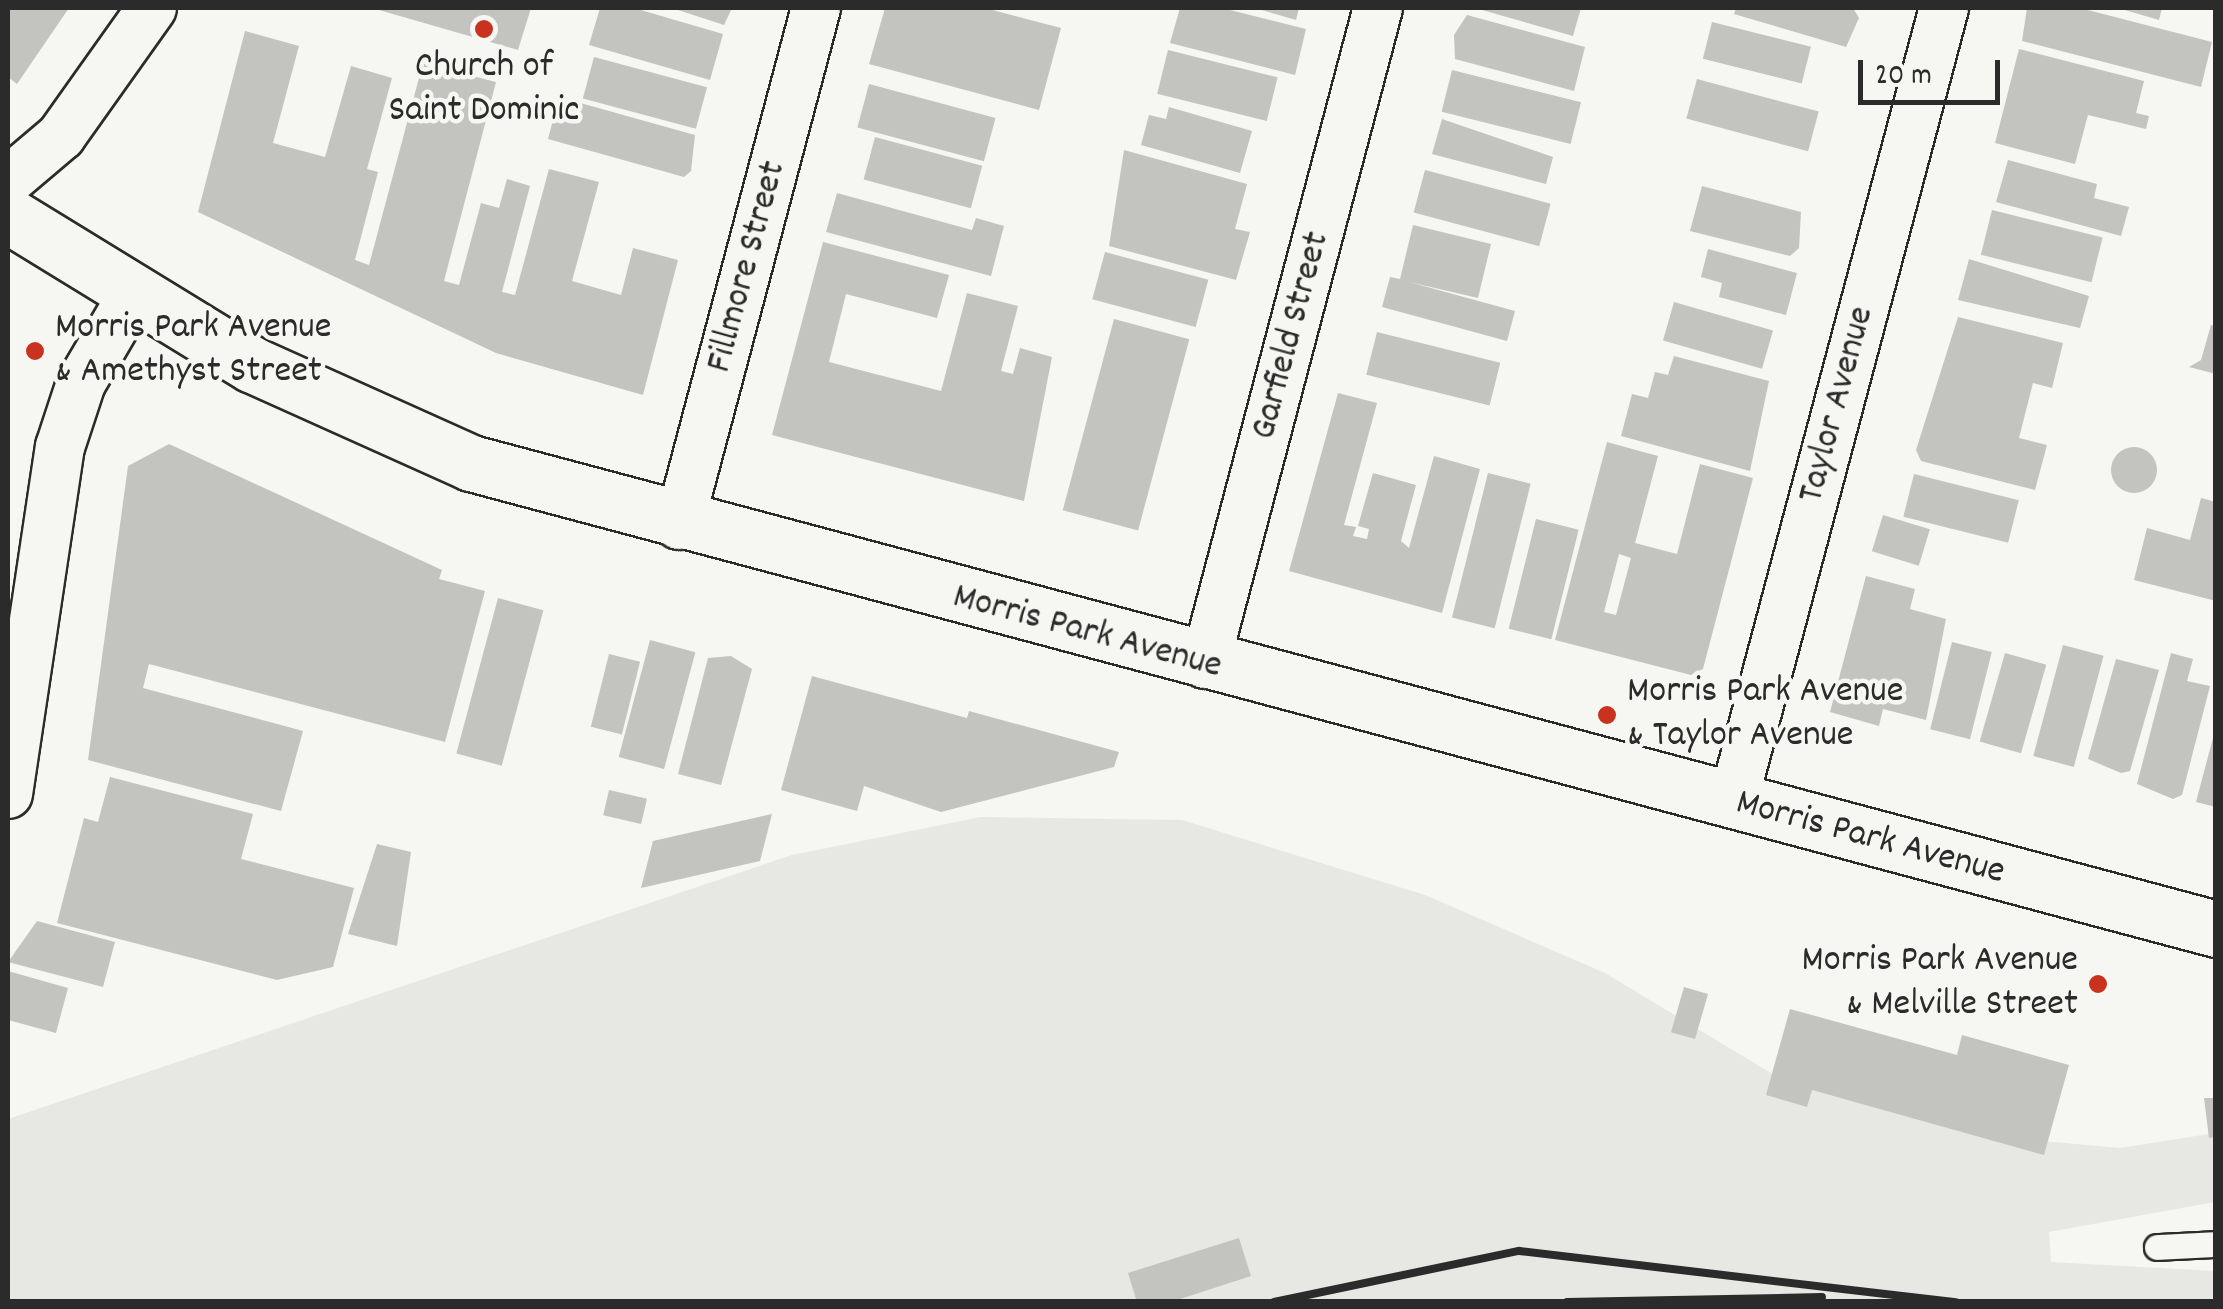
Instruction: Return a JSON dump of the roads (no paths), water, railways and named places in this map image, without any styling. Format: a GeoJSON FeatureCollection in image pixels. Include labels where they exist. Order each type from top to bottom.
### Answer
{"type":"FeatureCollection","features":[{"type":"Feature","properties":{"kind":"main road","name":"Morris Park Avenue"},"geometry":{"type":"LineString","coordinates":[[8,214],[132,296],[370,424],[679,525],[2216,929]]}},
{"type":"Feature","properties":{"kind":"street"},"geometry":{"type":"LineString","coordinates":[[8,181],[61,136],[152,8]]}},
{"type":"Feature","properties":{"kind":"street","name":"Fillmore Street"},"geometry":{"type":"LineString","coordinates":[[679,525],[816,8]]}},
{"type":"Feature","properties":{"kind":"street","name":"Garfield Street"},"geometry":{"type":"LineString","coordinates":[[1206,664],[1378,8]]}},
{"type":"Feature","properties":{"kind":"street","name":"Taylor Avenue"},"geometry":{"type":"LineString","coordinates":[[1733,802],[1944,8]]}},
{"type":"Feature","properties":{"kind":"street"},"geometry":{"type":"LineString","coordinates":[[8,794],[60,447],[82,383],[132,296]]}},
{"type":"Feature","properties":{"kind":"lane"},"geometry":{"type":"LineString","coordinates":[[2157,1247],[2216,1244]]}},
{"type":"Feature","properties":{"kind":"railway"},"geometry":{"type":"LineString","coordinates":[[1274,1302],[1519,1251],[1956,1302]]}},
{"type":"Feature","properties":{"kind":"railway"},"geometry":{"type":"LineString","coordinates":[[1567,1302],[1822,1297]]}},
{"type":"Feature","properties":{"kind":"place","name":"Church of Saint Dominic"},"geometry":{"type":"Point","coordinates":[484,29]}},
{"type":"Feature","properties":{"kind":"place","name":"Morris Park Avenue & Amethyst Street"},"geometry":{"type":"Point","coordinates":[35,351]}},
{"type":"Feature","properties":{"kind":"place","name":"Morris Park Avenue & Taylor Avenue"},"geometry":{"type":"Point","coordinates":[1607,715]}},
{"type":"Feature","properties":{"kind":"place","name":"Morris Park Avenue & Melville Street"},"geometry":{"type":"Point","coordinates":[2098,984]}}]}
